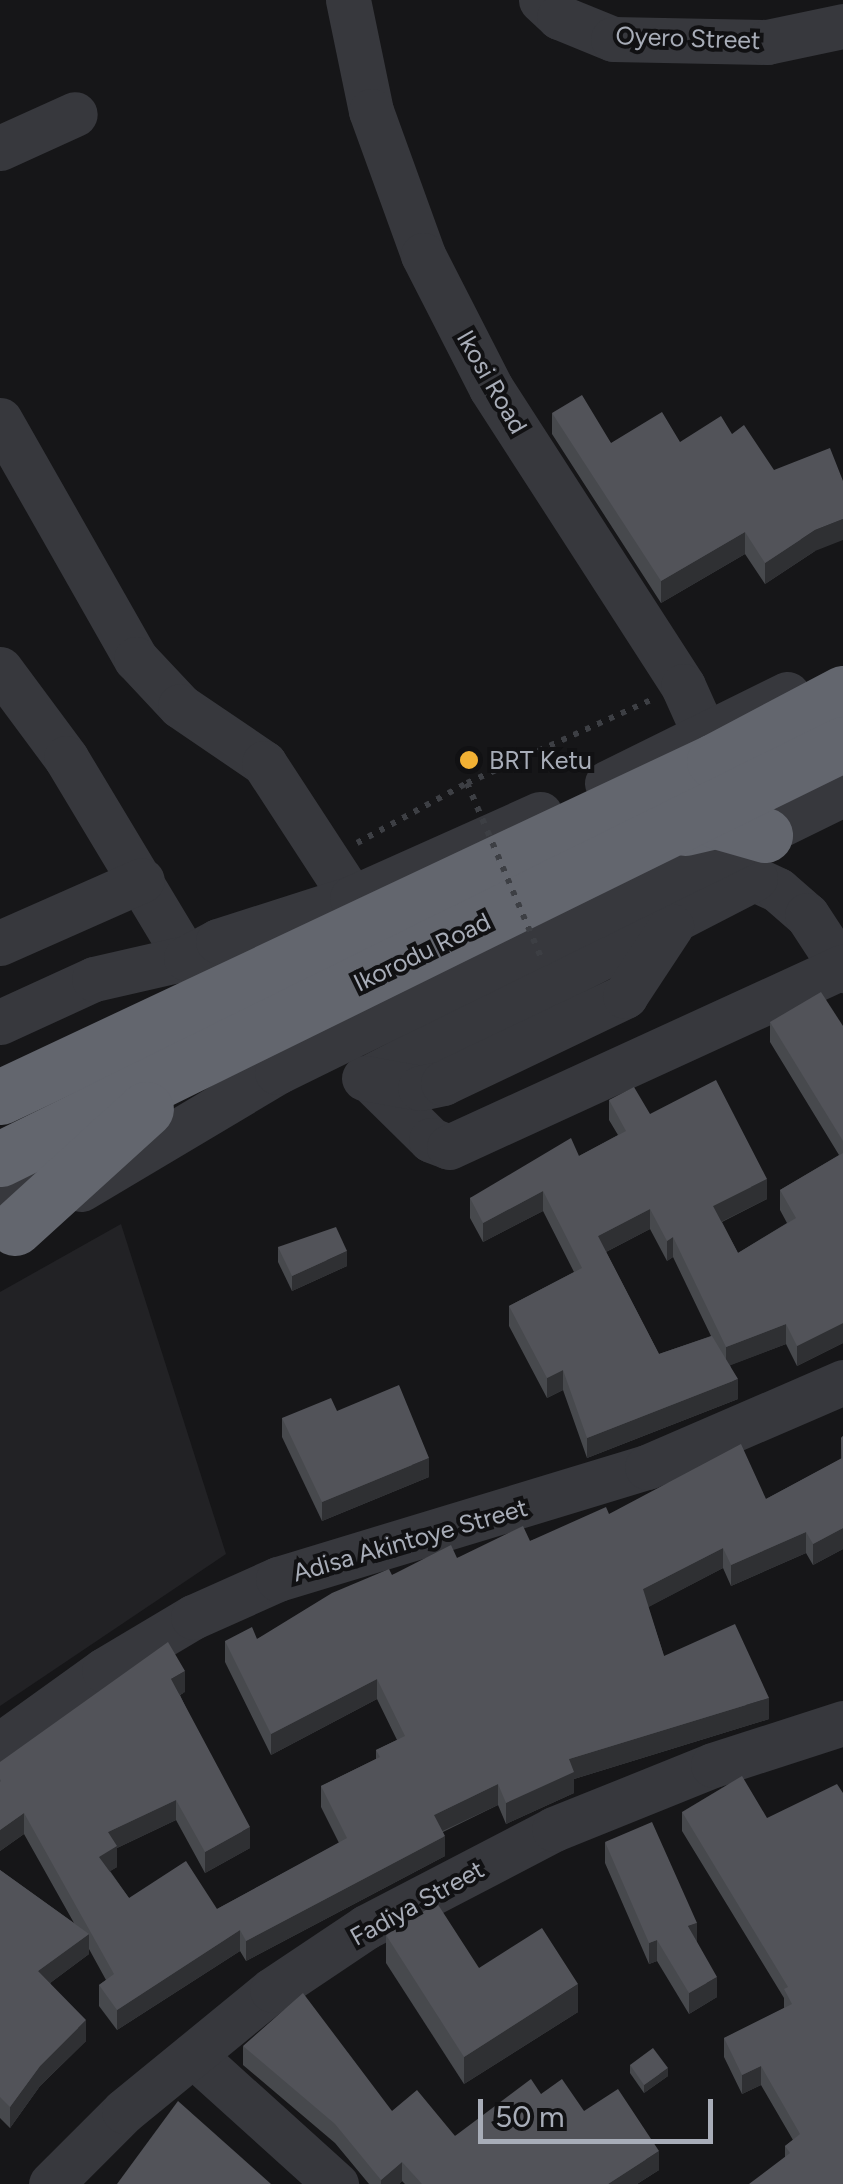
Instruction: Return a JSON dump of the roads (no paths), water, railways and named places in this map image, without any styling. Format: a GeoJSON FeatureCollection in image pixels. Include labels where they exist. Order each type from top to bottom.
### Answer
{"type":"FeatureCollection","features":[{"type":"Feature","properties":{"kind":"highway","name":"Ikorodu Road"},"geometry":{"type":"LineString","coordinates":[[0,1097],[714,760],[843,693]]}},
{"type":"Feature","properties":{"kind":"highway","name":"Ikorodu Road"},"geometry":{"type":"LineString","coordinates":[[0,1159],[188,1069],[712,862],[843,744]]}},
{"type":"Feature","properties":{"kind":"highway"},"geometry":{"type":"LineString","coordinates":[[0,1055],[149,1024]]}},
{"type":"Feature","properties":{"kind":"highway"},"geometry":{"type":"LineString","coordinates":[[8,1211],[125,1128],[188,1069]]}},
{"type":"Feature","properties":{"kind":"street","name":"Ikosi Road"},"geometry":{"type":"LineString","coordinates":[[348,0],[370,111],[423,256],[491,388],[683,686],[704,734]]}},
{"type":"Feature","properties":{"kind":"street","name":"Oyero Street"},"geometry":{"type":"LineString","coordinates":[[541,0],[559,16],[614,38],[766,42],[843,26]]}},
{"type":"Feature","properties":{"kind":"street"},"geometry":{"type":"LineString","coordinates":[[0,148],[75,114]]}},
{"type":"Feature","properties":{"kind":"street"},"geometry":{"type":"LineString","coordinates":[[0,420],[136,658],[180,706],[264,763],[352,898]]}},
{"type":"Feature","properties":{"kind":"street"},"geometry":{"type":"LineString","coordinates":[[0,1022],[94,979],[186,958],[218,940],[352,898],[843,667]]}},
{"type":"Feature","properties":{"kind":"street"},"geometry":{"type":"LineString","coordinates":[[0,669],[142,880],[186,958]]}},
{"type":"Feature","properties":{"kind":"street"},"geometry":{"type":"LineString","coordinates":[[324,1072],[712,862],[843,771]]}},
{"type":"Feature","properties":{"kind":"street","name":"Ikorodu Road"},"geometry":{"type":"LineString","coordinates":[[8,1211],[278,1072],[712,862],[843,794]]}},
{"type":"Feature","properties":{"kind":"street"},"geometry":{"type":"LineString","coordinates":[[368,1078],[431,1140],[449,1147],[842,968],[808,915],[712,862]]}},
{"type":"Feature","properties":{"kind":"street"},"geometry":{"type":"LineString","coordinates":[[278,1072],[324,1072],[420,1088],[444,1083],[625,996],[712,862]]}},
{"type":"Feature","properties":{"kind":"street"},"geometry":{"type":"LineString","coordinates":[[125,1128],[712,862]]}},
{"type":"Feature","properties":{"kind":"street"},"geometry":{"type":"LineString","coordinates":[[0,943],[142,880]]}},
{"type":"Feature","properties":{"kind":"street"},"geometry":{"type":"LineString","coordinates":[[0,1087],[149,1024]]}},
{"type":"Feature","properties":{"kind":"street","name":"Adisa Akintoye Street"},"geometry":{"type":"LineString","coordinates":[[0,1745],[104,1670],[193,1617],[278,1579],[647,1467],[843,1382]]}},
{"type":"Feature","properties":{"kind":"street","name":"Fadiya Street"},"geometry":{"type":"LineString","coordinates":[[51,2184],[124,2110],[272,1990],[366,1927],[537,1838],[714,1765],[843,1723]]}},
{"type":"Feature","properties":{"kind":"street"},"geometry":{"type":"LineString","coordinates":[[194,2055],[336,2184]]}},
{"type":"Feature","properties":{"kind":"place","name":"BRT Ketu"},"geometry":{"type":"Point","coordinates":[469,760]}}]}
